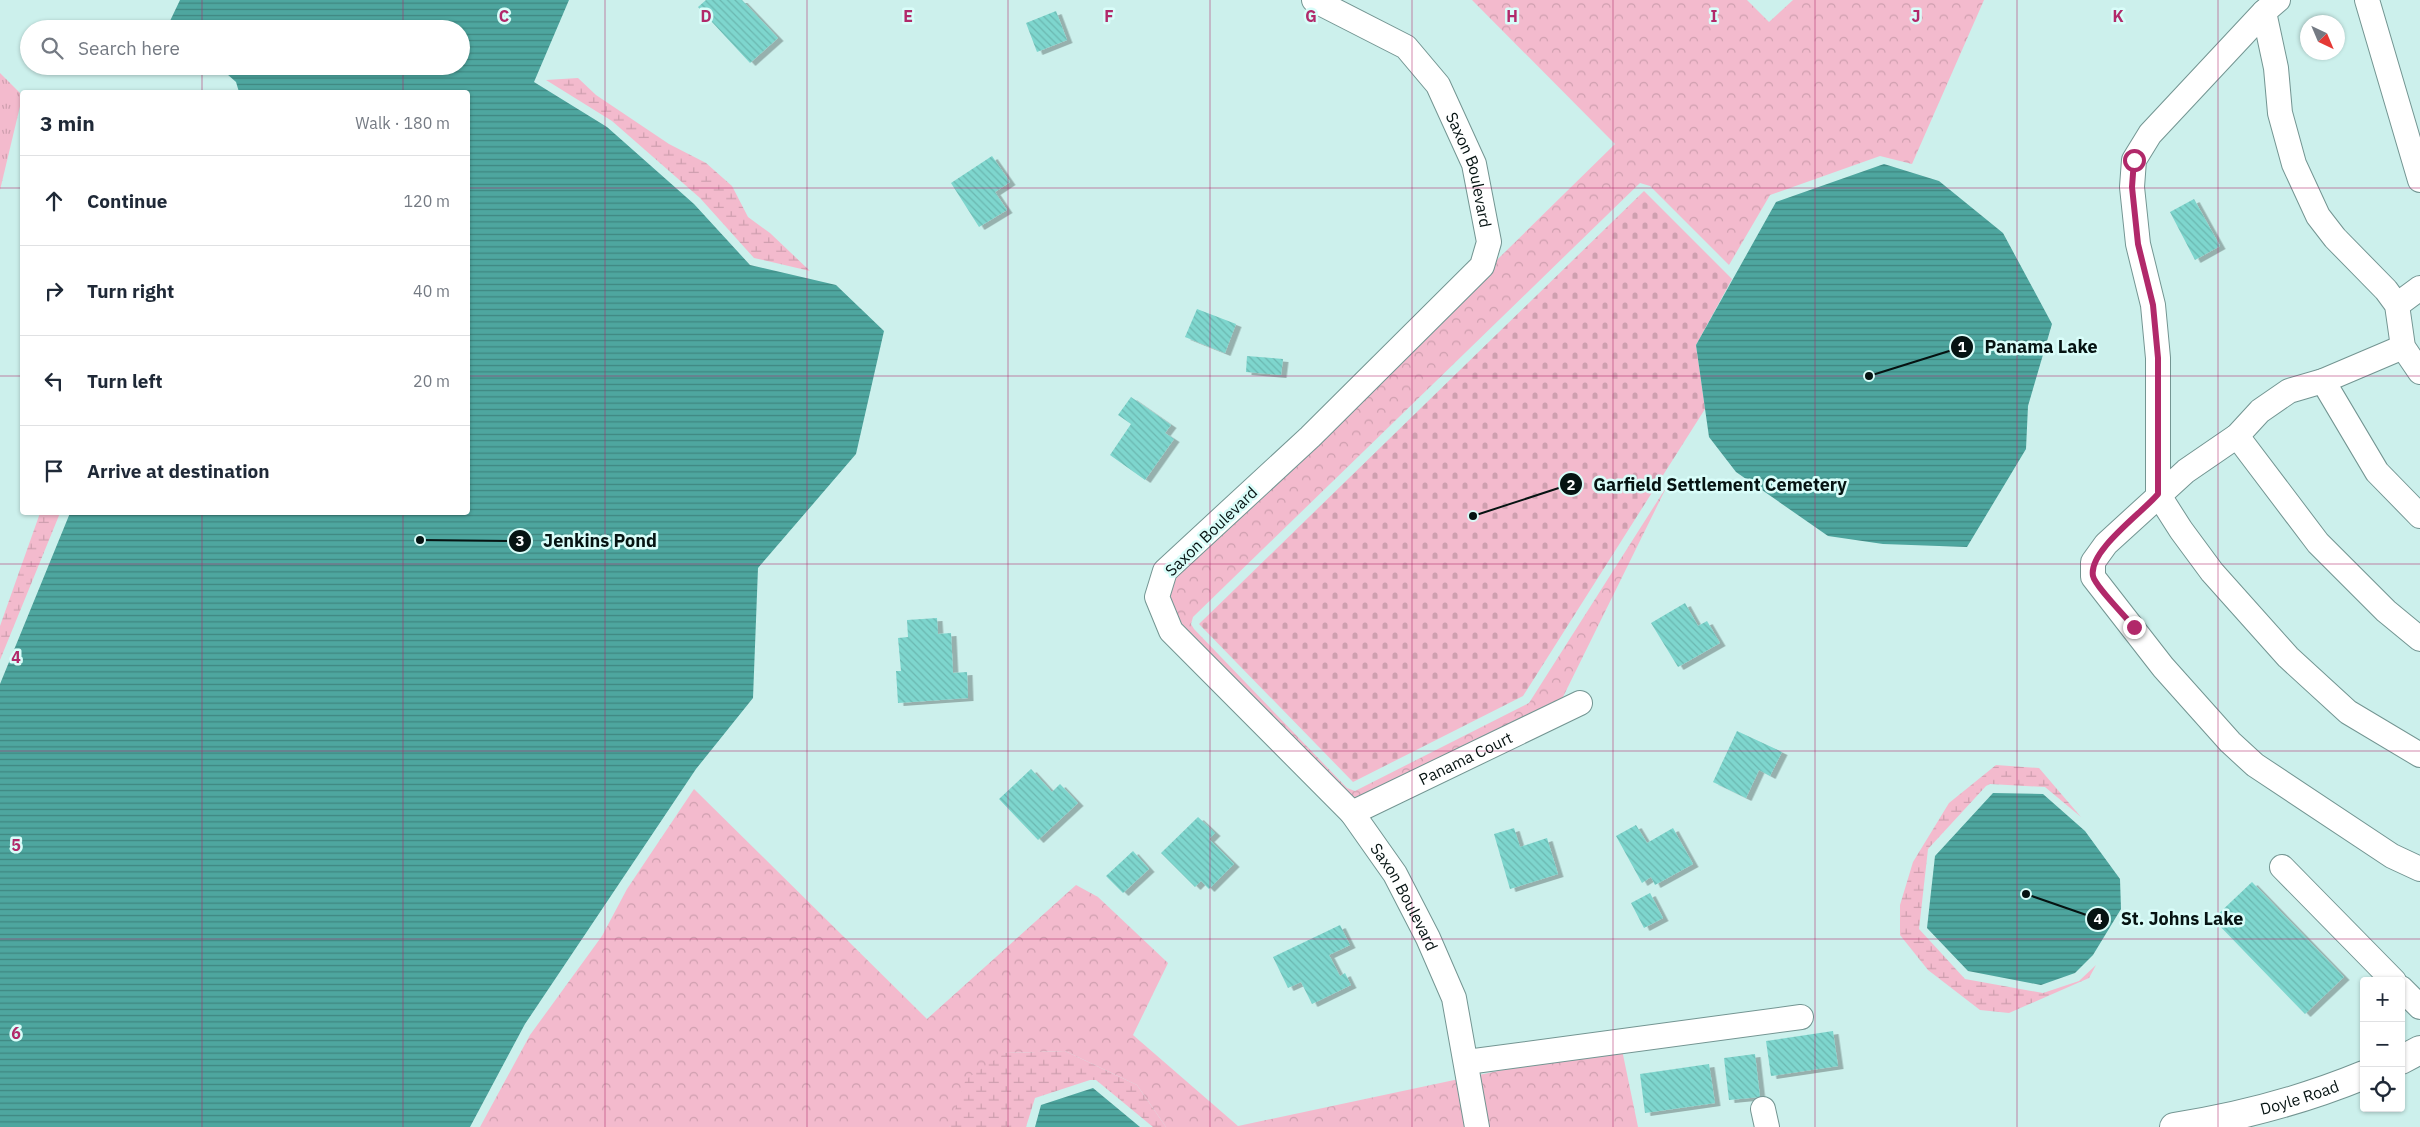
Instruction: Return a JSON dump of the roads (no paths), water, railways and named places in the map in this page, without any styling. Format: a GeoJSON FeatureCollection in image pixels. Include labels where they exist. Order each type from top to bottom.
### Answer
{"type":"FeatureCollection","features":[{"type":"Feature","properties":{"kind":"main road"},"geometry":{"type":"LineString","coordinates":[[2405,1058],[2420,1050]]}},
{"type":"Feature","properties":{"kind":"main road","name":"Doyle Road"},"geometry":{"type":"LineString","coordinates":[[2174,1127],[2220,1120],[2328,1090],[2360,1077]]}},
{"type":"Feature","properties":{"kind":"street","name":"Saxon Boulevard"},"geometry":{"type":"LineString","coordinates":[[1314,0],[1406,47],[1438,85],[1474,164],[1489,242],[1482,266],[1310,437],[1164,571],[1156,597],[1171,631],[1352,813],[1395,874],[1428,938],[1454,998],[1467,1062],[1477,1127]]}},
{"type":"Feature","properties":{"kind":"street"},"geometry":{"type":"LineString","coordinates":[[2367,0],[2420,180]]}},
{"type":"Feature","properties":{"kind":"street"},"geometry":{"type":"LineString","coordinates":[[2271,6],[2280,113],[2294,164],[2318,216],[2335,238],[2386,290],[2397,305],[2403,347],[2420,372]]}},
{"type":"Feature","properties":{"kind":"street"},"geometry":{"type":"LineString","coordinates":[[2271,6],[2150,134],[2134,160],[2132,187],[2138,244],[2153,305],[2158,358],[2158,494],[2181,530],[2212,572],[2288,656],[2348,712],[2420,755]]}},
{"type":"Feature","properties":{"kind":"street"},"geometry":{"type":"LineString","coordinates":[[2397,305],[2420,288]]}},
{"type":"Feature","properties":{"kind":"street"},"geometry":{"type":"LineString","coordinates":[[2403,347],[2322,381],[2289,391],[2260,411],[2237,436],[2186,471],[2158,494],[2144,510],[2106,544],[2093,562],[2093,577],[2163,667],[2230,742],[2256,765],[2392,856],[2420,869]]}},
{"type":"Feature","properties":{"kind":"street"},"geometry":{"type":"LineString","coordinates":[[2322,381],[2377,472],[2420,516]]}},
{"type":"Feature","properties":{"kind":"street"},"geometry":{"type":"LineString","coordinates":[[2237,436],[2318,543],[2380,605],[2420,638]]}},
{"type":"Feature","properties":{"kind":"street","name":"Panama Court"},"geometry":{"type":"LineString","coordinates":[[1352,813],[1580,703]]}},
{"type":"Feature","properties":{"kind":"street"},"geometry":{"type":"LineString","coordinates":[[2282,867],[2390,977]]}},
{"type":"Feature","properties":{"kind":"street"},"geometry":{"type":"LineString","coordinates":[[2405,992],[2420,1007]]}},
{"type":"Feature","properties":{"kind":"street"},"geometry":{"type":"LineString","coordinates":[[1467,1062],[1801,1017]]}},
{"type":"Feature","properties":{"kind":"water"},"geometry":{"type":"Polygon","coordinates":[[[180,0],[569,0],[534,82],[607,127],[694,204],[750,265],[836,285],[884,331],[856,454],[758,568],[753,698],[696,769],[525,1024],[470,1127],[0,1127],[0,684],[69,515],[470,515],[470,90],[238,90],[236,82],[228,75],[470,75],[470,20],[170,20],[180,0]]]}},
{"type":"Feature","properties":{"kind":"water"},"geometry":{"type":"Polygon","coordinates":[[[1884,164],[1939,181],[2003,233],[2052,324],[2028,406],[2026,449],[1967,547],[1883,544],[1828,536],[1736,472],[1709,437],[1696,345],[1776,202],[1884,164]]]}},
{"type":"Feature","properties":{"kind":"water"},"geometry":{"type":"Polygon","coordinates":[[[1993,793],[2043,794],[2085,831],[2120,879],[2121,909],[2093,955],[2075,973],[2041,985],[1968,971],[1927,928],[1935,856],[1993,793]]]}},
{"type":"Feature","properties":{"kind":"water"},"geometry":{"type":"Polygon","coordinates":[[[1093,1088],[1140,1127],[1035,1127],[1041,1105],[1093,1088]]]}},
{"type":"Feature","properties":{"kind":"place","name":"Panama Lake"},"geometry":{"type":"Point","coordinates":[1869,376]}},
{"type":"Feature","properties":{"kind":"place","name":"Garfield Settlement Cemetery"},"geometry":{"type":"Point","coordinates":[1473,516]}},
{"type":"Feature","properties":{"kind":"place","name":"Jenkins Pond"},"geometry":{"type":"Point","coordinates":[420,540]}},
{"type":"Feature","properties":{"kind":"place","name":"St. Johns Lake"},"geometry":{"type":"Point","coordinates":[2026,894]}}]}
